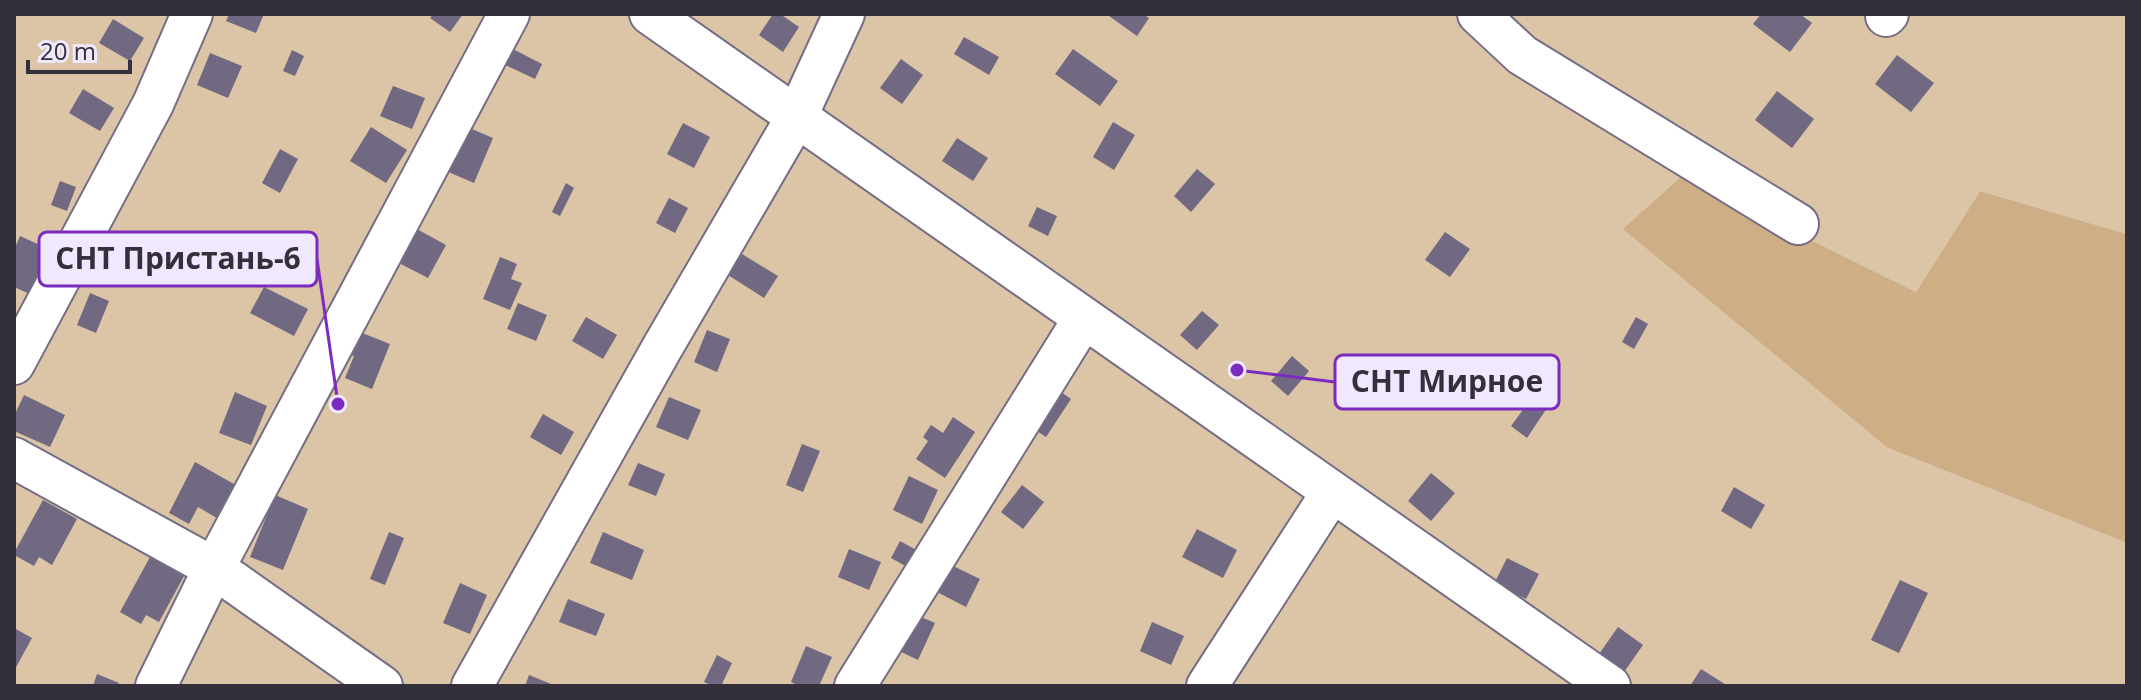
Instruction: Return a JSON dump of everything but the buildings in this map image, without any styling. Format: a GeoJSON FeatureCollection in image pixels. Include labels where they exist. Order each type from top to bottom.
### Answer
{"type":"FeatureCollection","features":[{"type":"Feature","properties":{"kind":"street"},"geometry":{"type":"LineString","coordinates":[[14,364],[153,104],[192,14]]}},
{"type":"Feature","properties":{"kind":"street"},"geometry":{"type":"LineString","coordinates":[[156,686],[214,568],[509,14]]}},
{"type":"Feature","properties":{"kind":"street"},"geometry":{"type":"LineString","coordinates":[[650,14],[1332,492],[1559,672],[1610,686]]}},
{"type":"Feature","properties":{"kind":"street"},"geometry":{"type":"LineString","coordinates":[[472,686],[797,116],[844,14]]}},
{"type":"Feature","properties":{"kind":"street"},"geometry":{"type":"LineString","coordinates":[[1478,14],[1522,55],[1798,224]]}},
{"type":"Feature","properties":{"kind":"street"},"geometry":{"type":"LineString","coordinates":[[855,686],[1084,318]]}},
{"type":"Feature","properties":{"kind":"street"},"geometry":{"type":"LineString","coordinates":[[14,458],[214,568],[382,686]]}},
{"type":"Feature","properties":{"kind":"street"},"geometry":{"type":"LineString","coordinates":[[1207,686],[1332,492]]}},
{"type":"Feature","properties":{"kind":"shaded area"},"geometry":{"type":"Polygon","coordinates":[[[14,14],[2127,14],[2127,234],[1980,191],[1916,292],[1682,176],[1888,448],[2127,543],[2127,686],[14,686],[14,14]]]}},
{"type":"Feature","properties":{"kind":"shaded area"},"geometry":{"type":"Polygon","coordinates":[[[1682,176],[1916,292],[1980,191],[2127,234],[2127,543],[1888,448],[1623,229],[1682,176]]]}},
{"type":"Feature","properties":{"kind":"place","name":"СНТ Мирное"},"geometry":{"type":"Point","coordinates":[1237,370]}},
{"type":"Feature","properties":{"kind":"place","name":"СНТ Пристань-6"},"geometry":{"type":"Point","coordinates":[338,404]}}]}
